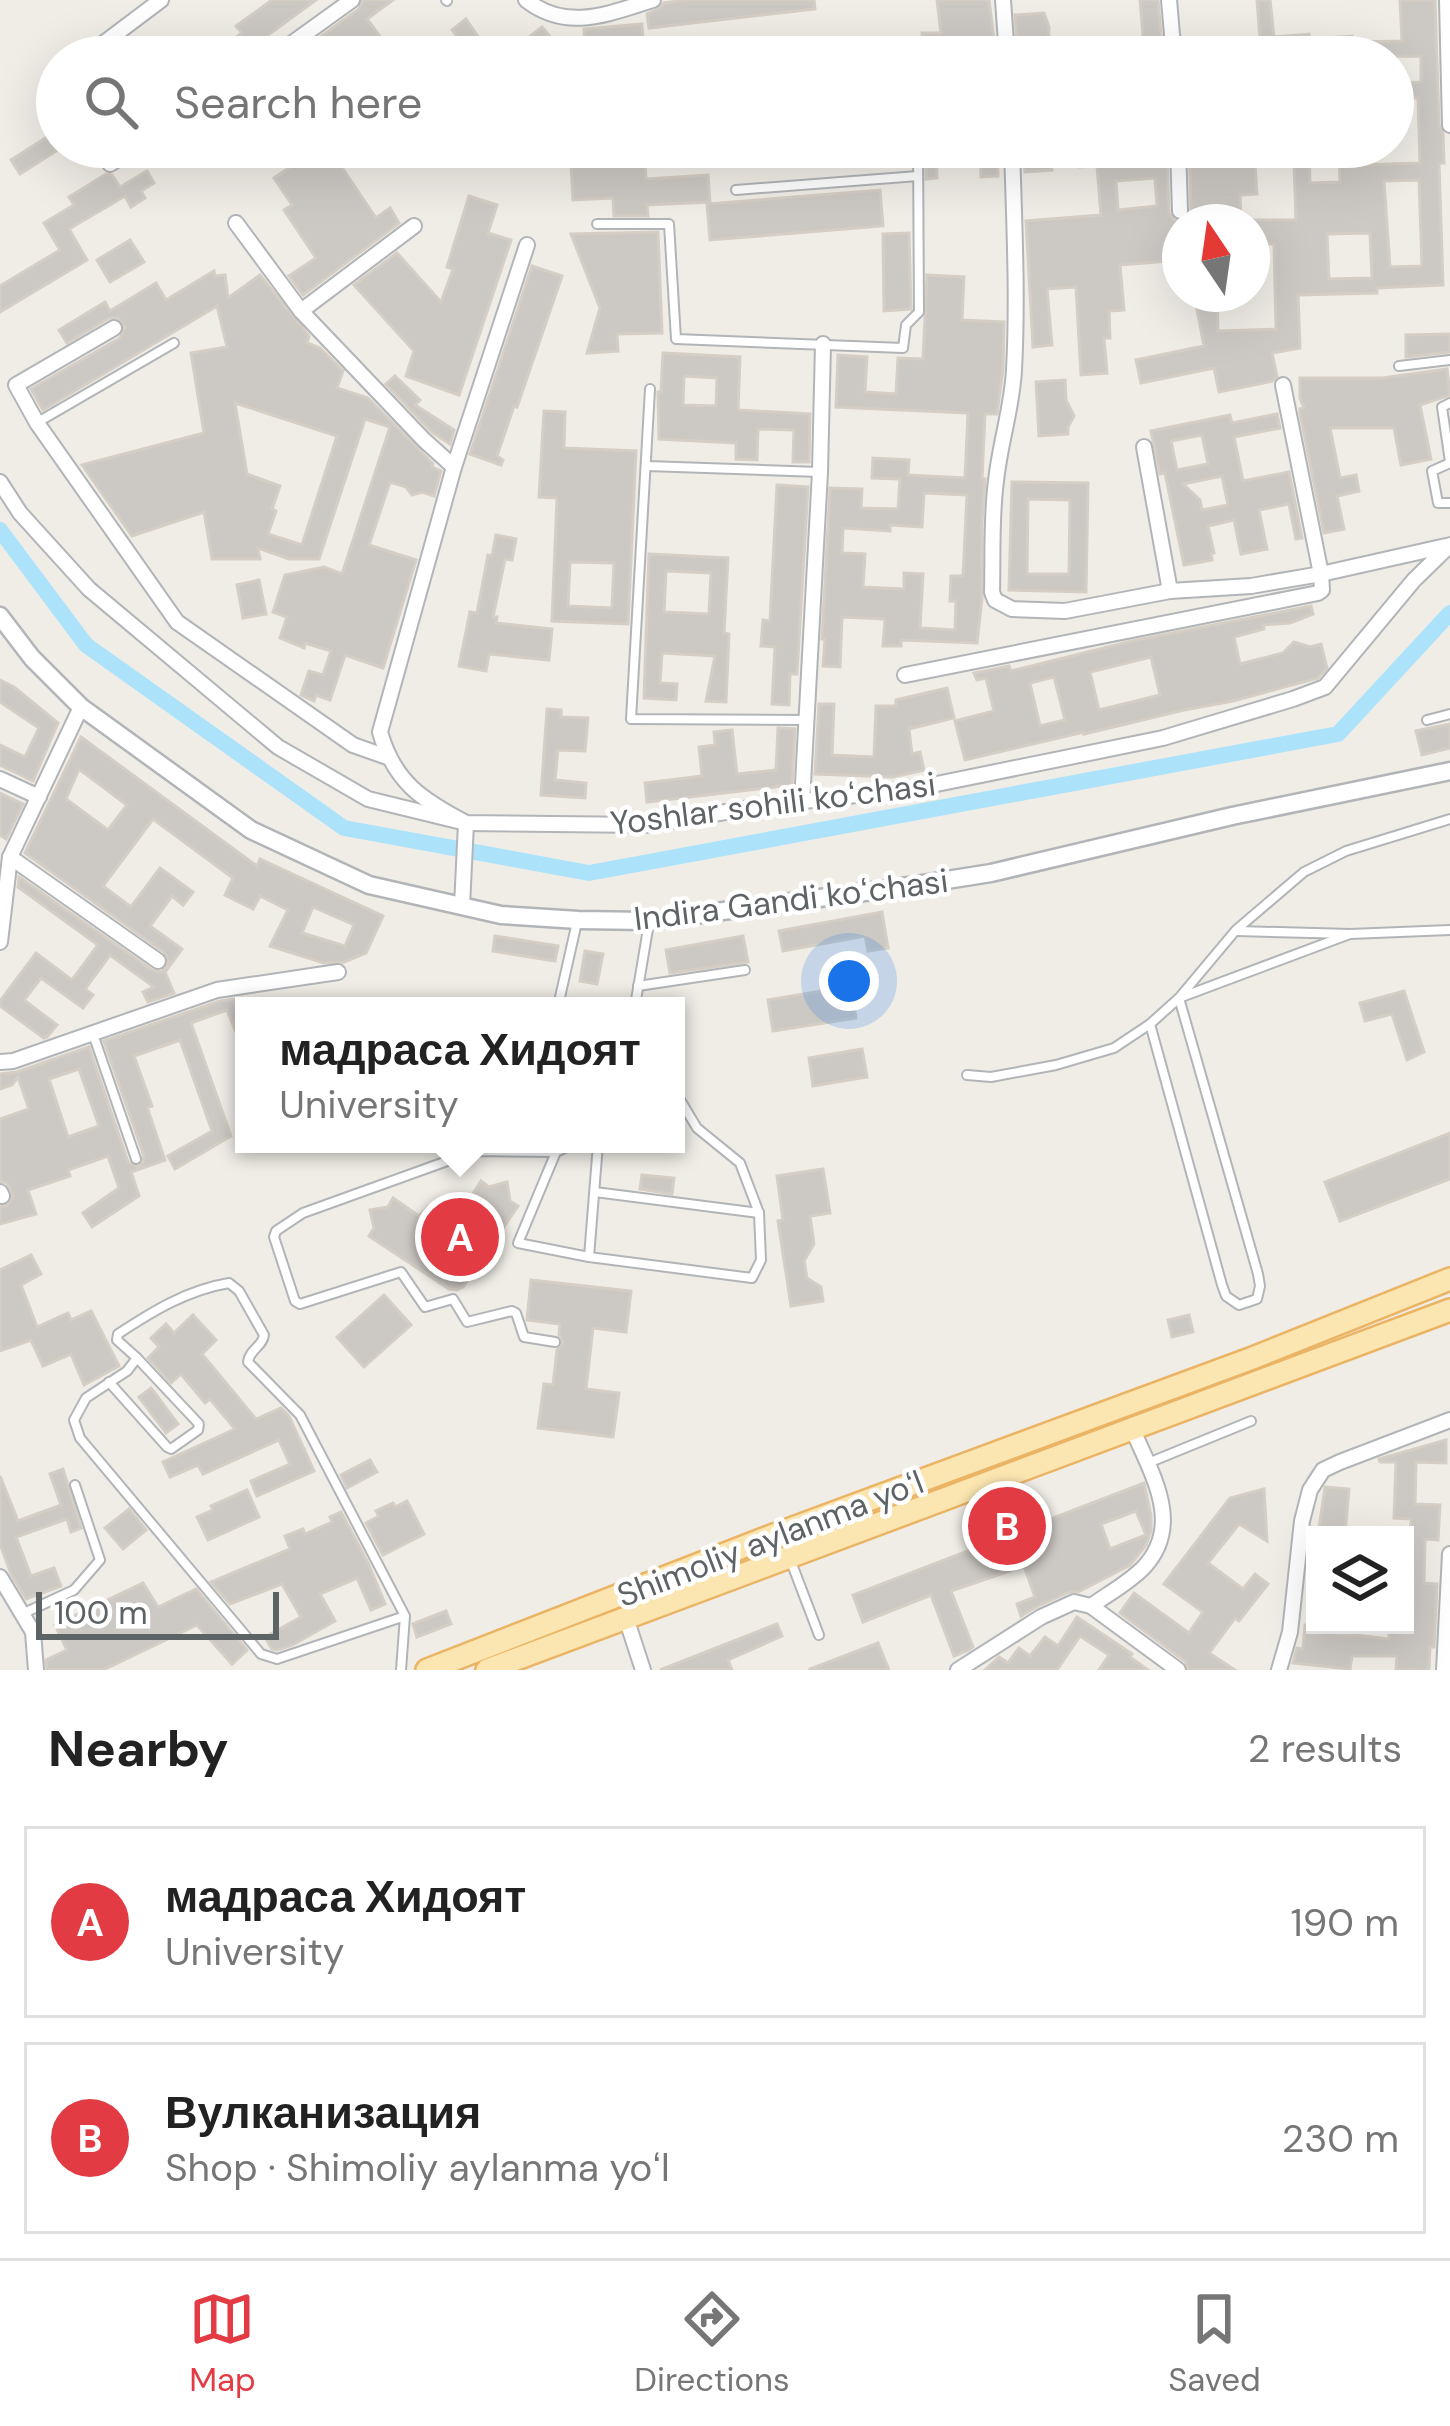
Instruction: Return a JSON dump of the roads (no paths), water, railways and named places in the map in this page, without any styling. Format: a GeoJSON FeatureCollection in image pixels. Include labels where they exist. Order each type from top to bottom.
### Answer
{"type":"FeatureCollection","features":[{"type":"Feature","properties":{"kind":"main road","name":"Shimoliy aylanma yoʻl"},"geometry":{"type":"LineString","coordinates":[[487,1670],[1132,1428],[1450,1280]]}},
{"type":"Feature","properties":{"kind":"main road","name":"Shimoliy aylanma yoʻl"},"geometry":{"type":"LineString","coordinates":[[427,1670],[771,1536],[1254,1370],[1450,1310]]}},
{"type":"Feature","properties":{"kind":"main road"},"geometry":{"type":"LineString","coordinates":[[771,1536],[786,1558]]}},
{"type":"Feature","properties":{"kind":"street"},"geometry":{"type":"LineString","coordinates":[[113,36],[161,0]]}},
{"type":"Feature","properties":{"kind":"street"},"geometry":{"type":"LineString","coordinates":[[303,36],[352,0]]}},
{"type":"Feature","properties":{"kind":"street"},"geometry":{"type":"LineString","coordinates":[[526,0],[543,14],[563,20],[653,0]]}},
{"type":"Feature","properties":{"kind":"street"},"geometry":{"type":"LineString","coordinates":[[1004,0],[1006,36]]}},
{"type":"Feature","properties":{"kind":"street"},"geometry":{"type":"LineString","coordinates":[[1169,0],[1172,36]]}},
{"type":"Feature","properties":{"kind":"street"},"geometry":{"type":"LineString","coordinates":[[1447,0],[1450,125]]}},
{"type":"Feature","properties":{"kind":"street"},"geometry":{"type":"LineString","coordinates":[[1012,168],[1014,370],[992,513],[995,600],[1012,610],[1065,610],[1170,591],[1251,586],[1448,546]]}},
{"type":"Feature","properties":{"kind":"street"},"geometry":{"type":"LineString","coordinates":[[1179,168],[1180,204]]}},
{"type":"Feature","properties":{"kind":"street"},"geometry":{"type":"LineString","coordinates":[[236,223],[301,311],[454,466]]}},
{"type":"Feature","properties":{"kind":"street"},"geometry":{"type":"LineString","coordinates":[[301,311],[414,226]]}},
{"type":"Feature","properties":{"kind":"street"},"geometry":{"type":"LineString","coordinates":[[462,906],[466,823],[426,802],[403,780],[387,757],[380,732],[454,466],[527,244]]}},
{"type":"Feature","properties":{"kind":"street"},"geometry":{"type":"LineString","coordinates":[[114,328],[16,386],[37,423],[177,622],[353,745],[387,757]]}},
{"type":"Feature","properties":{"kind":"street"},"geometry":{"type":"LineString","coordinates":[[802,802],[823,344]]}},
{"type":"Feature","properties":{"kind":"street"},"geometry":{"type":"LineString","coordinates":[[905,675],[1322,590],[1283,385]]}},
{"type":"Feature","properties":{"kind":"street"},"geometry":{"type":"LineString","coordinates":[[1144,447],[1170,591]]}},
{"type":"Feature","properties":{"kind":"street","name":"Yoshlar sohili koʻchasi"},"geometry":{"type":"LineString","coordinates":[[0,482],[20,513],[89,589],[278,747],[368,799],[466,823],[644,825],[917,788],[1163,738],[1325,687],[1448,546]]}},
{"type":"Feature","properties":{"kind":"street","name":"Indira Gandi koʻchasi"},"geometry":{"type":"LineString","coordinates":[[0,616],[32,658],[81,707],[251,830],[369,885],[501,915],[649,921],[991,873],[1450,771]]}},
{"type":"Feature","properties":{"kind":"street"},"geometry":{"type":"LineString","coordinates":[[0,942],[10,857],[81,707]]}},
{"type":"Feature","properties":{"kind":"street"},"geometry":{"type":"LineString","coordinates":[[0,779],[39,797]]}},
{"type":"Feature","properties":{"kind":"street"},"geometry":{"type":"LineString","coordinates":[[10,857],[158,961]]}},
{"type":"Feature","properties":{"kind":"street"},"geometry":{"type":"LineString","coordinates":[[0,896],[9,880]]}},
{"type":"Feature","properties":{"kind":"street"},"geometry":{"type":"LineString","coordinates":[[0,1062],[217,990],[338,972]]}},
{"type":"Feature","properties":{"kind":"street"},"geometry":{"type":"LineString","coordinates":[[1279,1670],[1290,1633],[1303,1521],[1315,1480],[1340,1462],[1450,1420]]}},
{"type":"Feature","properties":{"kind":"street"},"geometry":{"type":"LineString","coordinates":[[1091,1606],[1142,1570],[1159,1548],[1165,1528],[1163,1507],[1132,1428]]}},
{"type":"Feature","properties":{"kind":"street"},"geometry":{"type":"LineString","coordinates":[[1444,1670],[1450,1554]]}},
{"type":"Feature","properties":{"kind":"street"},"geometry":{"type":"LineString","coordinates":[[0,1577],[33,1632],[36,1670]]}},
{"type":"Feature","properties":{"kind":"street"},"geometry":{"type":"LineString","coordinates":[[958,1670],[1041,1617],[1074,1603],[1091,1606],[1178,1670]]}},
{"type":"Feature","properties":{"kind":"street"},"geometry":{"type":"LineString","coordinates":[[626,1618],[643,1670]]}},
{"type":"Feature","properties":{"kind":"lane"},"geometry":{"type":"LineString","coordinates":[[598,224],[669,224],[676,339],[903,348],[906,325],[919,312],[918,168]]}},
{"type":"Feature","properties":{"kind":"lane"},"geometry":{"type":"LineString","coordinates":[[736,190],[918,176]]}},
{"type":"Feature","properties":{"kind":"lane"},"geometry":{"type":"LineString","coordinates":[[37,423],[174,343]]}},
{"type":"Feature","properties":{"kind":"lane"},"geometry":{"type":"LineString","coordinates":[[1399,366],[1450,360]]}},
{"type":"Feature","properties":{"kind":"lane"},"geometry":{"type":"LineString","coordinates":[[650,389],[632,719],[805,720]]}},
{"type":"Feature","properties":{"kind":"lane"},"geometry":{"type":"LineString","coordinates":[[1450,403],[1442,407],[1450,462],[1432,471],[1438,502],[1450,503]]}},
{"type":"Feature","properties":{"kind":"lane"},"geometry":{"type":"LineString","coordinates":[[647,466],[820,472]]}},
{"type":"Feature","properties":{"kind":"lane"},"geometry":{"type":"LineString","coordinates":[[1427,720],[1450,713]]}},
{"type":"Feature","properties":{"kind":"lane"},"geometry":{"type":"LineString","coordinates":[[967,1075],[991,1077],[1114,1048],[1179,998],[1236,931],[1304,872],[1346,851],[1450,819]]}},
{"type":"Feature","properties":{"kind":"lane"},"geometry":{"type":"LineString","coordinates":[[560,997],[578,920]]}},
{"type":"Feature","properties":{"kind":"lane"},"geometry":{"type":"LineString","coordinates":[[636,997],[649,921]]}},
{"type":"Feature","properties":{"kind":"lane"},"geometry":{"type":"LineString","coordinates":[[1236,931],[1450,930]]}},
{"type":"Feature","properties":{"kind":"lane"},"geometry":{"type":"LineString","coordinates":[[1179,998],[1350,934]]}},
{"type":"Feature","properties":{"kind":"lane"},"geometry":{"type":"LineString","coordinates":[[638,986],[745,970]]}},
{"type":"Feature","properties":{"kind":"lane"},"geometry":{"type":"LineString","coordinates":[[1150,1024],[1226,1296],[1239,1305],[1257,1299],[1258,1274],[1179,998]]}},
{"type":"Feature","properties":{"kind":"lane"},"geometry":{"type":"LineString","coordinates":[[93,1034],[136,1159]]}},
{"type":"Feature","properties":{"kind":"lane"},"geometry":{"type":"LineString","coordinates":[[556,1153],[518,1244],[752,1278],[760,1260],[759,1213],[740,1163],[697,1128],[685,1108]]}},
{"type":"Feature","properties":{"kind":"lane"},"geometry":{"type":"LineString","coordinates":[[470,1153],[303,1213],[276,1231],[295,1301],[300,1304],[401,1272],[424,1307],[453,1299],[467,1322],[512,1311],[524,1337],[555,1342]]}},
{"type":"Feature","properties":{"kind":"lane"},"geometry":{"type":"LineString","coordinates":[[589,1256],[597,1153]]}},
{"type":"Feature","properties":{"kind":"lane"},"geometry":{"type":"LineString","coordinates":[[595,1192],[759,1213]]}},
{"type":"Feature","properties":{"kind":"lane"},"geometry":{"type":"LineString","coordinates":[[110,1382],[167,1447],[198,1430],[199,1424],[117,1340],[118,1334],[158,1308],[206,1287],[229,1283],[239,1291],[264,1335],[248,1362],[300,1415],[405,1616],[401,1670]]}},
{"type":"Feature","properties":{"kind":"lane"},"geometry":{"type":"LineString","coordinates":[[137,1358],[127,1371],[86,1398],[74,1420],[80,1438],[261,1654],[277,1659],[405,1616]]}},
{"type":"Feature","properties":{"kind":"lane"},"geometry":{"type":"LineString","coordinates":[[1147,1463],[1251,1421]]}},
{"type":"Feature","properties":{"kind":"lane"},"geometry":{"type":"LineString","coordinates":[[20,1615],[74,1590],[100,1560],[75,1485]]}},
{"type":"Feature","properties":{"kind":"lane"},"geometry":{"type":"LineString","coordinates":[[786,1558],[819,1635]]}},
{"type":"Feature","properties":{"kind":"waterway"},"geometry":{"type":"LineString","coordinates":[[0,530],[86,645],[344,828],[589,873],[1338,734],[1450,613]]}},
{"type":"Feature","properties":{"kind":"place","name":"мадраса Хидоят"},"geometry":{"type":"Point","coordinates":[460,1237]}},
{"type":"Feature","properties":{"kind":"place","name":"Вулканизация"},"geometry":{"type":"Point","coordinates":[1007,1526]}}]}
